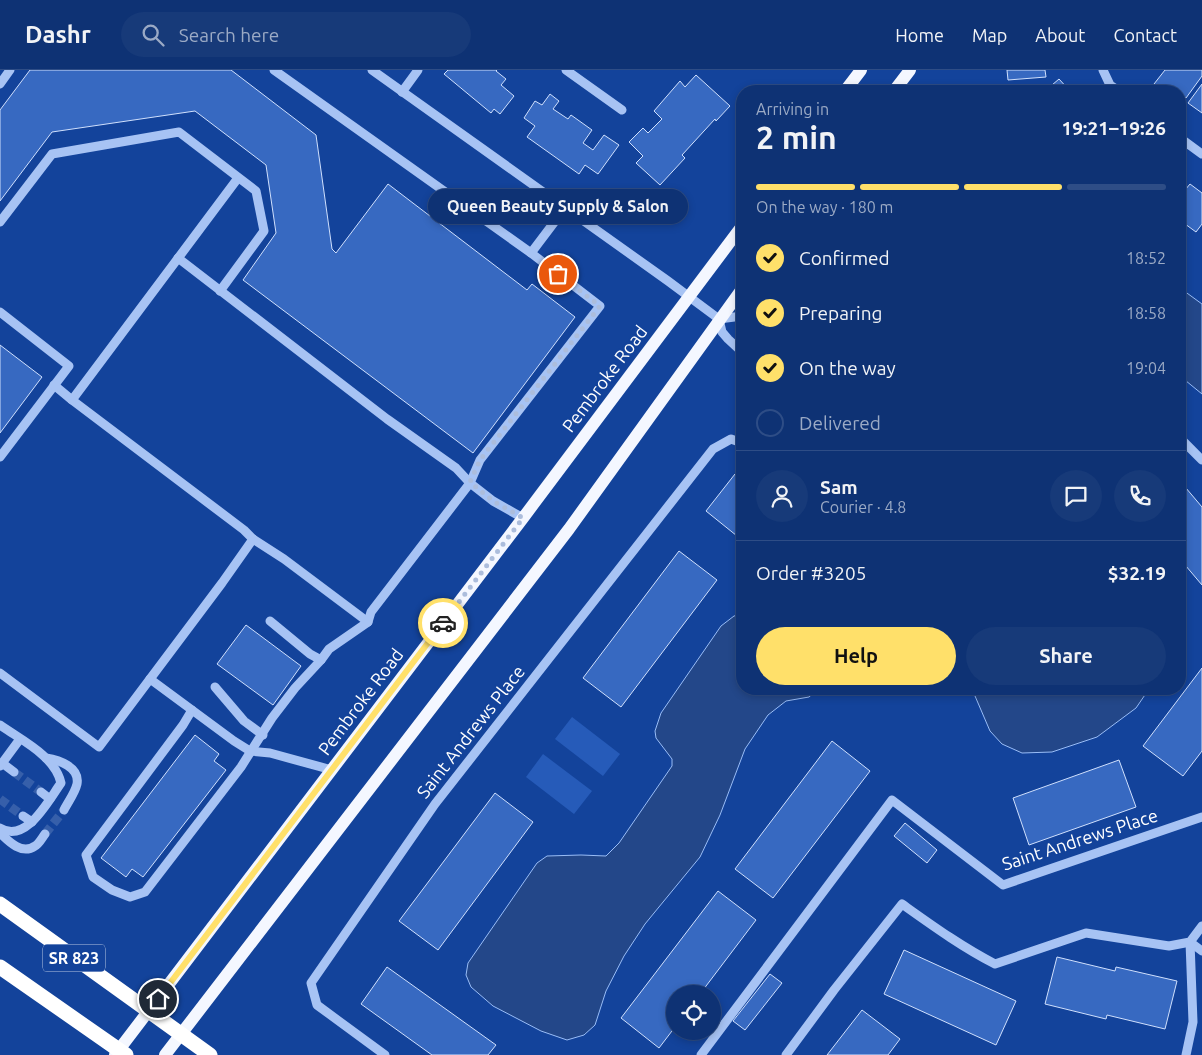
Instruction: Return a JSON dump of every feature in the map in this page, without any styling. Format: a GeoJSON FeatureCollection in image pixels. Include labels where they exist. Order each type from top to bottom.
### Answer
{"type":"FeatureCollection","features":[{"type":"Feature","properties":{"kind":"highway","name":"SR 823"},"geometry":{"type":"LineString","coordinates":[[0,904],[210,1055]]}},
{"type":"Feature","properties":{"kind":"highway","name":"SR 823"},"geometry":{"type":"LineString","coordinates":[[0,967],[120,1053]]}},
{"type":"Feature","properties":{"kind":"main road"},"geometry":{"type":"LineString","coordinates":[[850,85],[861,70]]}},
{"type":"Feature","properties":{"kind":"main road"},"geometry":{"type":"LineString","coordinates":[[899,85],[910,70]]}},
{"type":"Feature","properties":{"kind":"main road","name":"Pembroke Road"},"geometry":{"type":"LineString","coordinates":[[120,1053],[148,1011],[523,518],[736,234]]}},
{"type":"Feature","properties":{"kind":"main road"},"geometry":{"type":"LineString","coordinates":[[165,1055],[569,529],[736,297]]}},
{"type":"Feature","properties":{"kind":"street"},"geometry":{"type":"LineString","coordinates":[[0,84],[10,70]]}},
{"type":"Feature","properties":{"kind":"street"},"geometry":{"type":"LineString","coordinates":[[192,710],[183,725],[86,855],[94,877],[112,890],[130,897],[145,892],[241,767],[272,718],[295,688],[322,660],[329,649],[368,622],[371,612],[470,482],[480,460],[600,306],[531,253],[274,70]]}},
{"type":"Feature","properties":{"kind":"street"},"geometry":{"type":"LineString","coordinates":[[372,70],[719,319],[722,332],[736,346]]}},
{"type":"Feature","properties":{"kind":"street"},"geometry":{"type":"LineString","coordinates":[[402,92],[418,70]]}},
{"type":"Feature","properties":{"kind":"street"},"geometry":{"type":"LineString","coordinates":[[566,70],[622,110]]}},
{"type":"Feature","properties":{"kind":"street"},"geometry":{"type":"LineString","coordinates":[[1103,70],[1110,85]]}},
{"type":"Feature","properties":{"kind":"street"},"geometry":{"type":"LineString","coordinates":[[0,222],[52,154],[179,132],[256,191],[264,231],[220,291]]}},
{"type":"Feature","properties":{"kind":"street"},"geometry":{"type":"LineString","coordinates":[[1186,142],[1202,154]]}},
{"type":"Feature","properties":{"kind":"street"},"geometry":{"type":"LineString","coordinates":[[72,400],[238,178]]}},
{"type":"Feature","properties":{"kind":"street"},"geometry":{"type":"LineString","coordinates":[[531,253],[565,208]]}},
{"type":"Feature","properties":{"kind":"street"},"geometry":{"type":"LineString","coordinates":[[178,258],[387,419],[456,468],[493,501],[523,518]]}},
{"type":"Feature","properties":{"kind":"street"},"geometry":{"type":"LineString","coordinates":[[0,312],[69,366],[0,457]]}},
{"type":"Feature","properties":{"kind":"street"},"geometry":{"type":"LineString","coordinates":[[719,319],[736,317]]}},
{"type":"Feature","properties":{"kind":"street"},"geometry":{"type":"LineString","coordinates":[[54,385],[244,530],[253,539],[284,559],[368,622]]}},
{"type":"Feature","properties":{"kind":"street","name":"Saint Andrews Place"},"geometry":{"type":"LineString","coordinates":[[385,1055],[317,1005],[311,983],[435,804],[713,449],[731,439],[736,441]]}},
{"type":"Feature","properties":{"kind":"street"},"geometry":{"type":"LineString","coordinates":[[1186,444],[1202,460]]}},
{"type":"Feature","properties":{"kind":"street"},"geometry":{"type":"LineString","coordinates":[[0,673],[98,747],[253,539]]}},
{"type":"Feature","properties":{"kind":"street"},"geometry":{"type":"LineString","coordinates":[[270,621],[310,654],[322,660]]}},
{"type":"Feature","properties":{"kind":"street"},"geometry":{"type":"LineString","coordinates":[[150,679],[250,751],[270,753],[332,770]]}},
{"type":"Feature","properties":{"kind":"street"},"geometry":{"type":"LineString","coordinates":[[215,687],[244,721],[263,735]]}},
{"type":"Feature","properties":{"kind":"street"},"geometry":{"type":"LineString","coordinates":[[0,725],[46,758],[59,775],[61,783],[32,822],[22,831],[7,832],[0,828]]}},
{"type":"Feature","properties":{"kind":"street"},"geometry":{"type":"LineString","coordinates":[[14,772],[1,764],[20,739]]}},
{"type":"Feature","properties":{"kind":"street"},"geometry":{"type":"LineString","coordinates":[[46,758],[60,760],[71,768],[76,776],[77,782],[74,792],[64,810]]}},
{"type":"Feature","properties":{"kind":"street"},"geometry":{"type":"LineString","coordinates":[[41,792],[50,799]]}},
{"type":"Feature","properties":{"kind":"street","name":"Saint Andrews Place"},"geometry":{"type":"LineString","coordinates":[[701,1055],[892,800],[1003,885],[1202,817]]}},
{"type":"Feature","properties":{"kind":"street"},"geometry":{"type":"LineString","coordinates":[[24,816],[32,822]]}},
{"type":"Feature","properties":{"kind":"street"},"geometry":{"type":"LineString","coordinates":[[0,833],[16,847],[27,849],[36,846],[45,834]]}},
{"type":"Feature","properties":{"kind":"street"},"geometry":{"type":"LineString","coordinates":[[786,1055],[834,990],[902,904],[974,954],[995,964],[1086,933],[1169,946],[1190,942],[1202,951]]}},
{"type":"Feature","properties":{"kind":"street"},"geometry":{"type":"LineString","coordinates":[[1186,1055],[1193,1022],[1190,942],[1202,926]]}},
{"type":"Feature","properties":{"kind":"shaded area"},"geometry":{"type":"Polygon","coordinates":[[[1186,292],[1202,304],[1202,394],[1186,381],[1186,292]]]}},
{"type":"Feature","properties":{"kind":"shaded area"},"geometry":{"type":"Polygon","coordinates":[[[736,616],[736,695],[811,695],[786,701],[768,715],[745,749],[720,815],[700,857],[645,924],[624,956],[606,991],[595,1025],[584,1035],[567,1040],[541,1031],[493,1006],[471,987],[466,975],[468,963],[537,863],[547,856],[606,856],[619,843],[672,766],[672,759],[656,738],[655,731],[661,713],[721,626],[736,616]]]}},
{"type":"Feature","properties":{"kind":"shaded area"},"geometry":{"type":"Polygon","coordinates":[[[975,695],[1145,695],[1136,708],[1097,737],[1052,752],[1022,753],[1002,744],[990,731],[975,695]]]}},
{"type":"Feature","properties":{"kind":"shaded area"},"geometry":{"type":"Polygon","coordinates":[[[572,717],[620,754],[603,776],[555,739],[572,717]]]}},
{"type":"Feature","properties":{"kind":"shaded area"},"geometry":{"type":"Polygon","coordinates":[[[543,754],[592,791],[574,814],[526,777],[543,754]]]}},
{"type":"Feature","properties":{"kind":"building"},"geometry":{"type":"Polygon","coordinates":[[[30,70],[231,70],[316,135],[332,249],[336,253],[388,184],[527,290],[532,284],[575,317],[473,453],[243,280],[276,233],[266,165],[195,111],[52,132],[0,201],[0,110],[30,70]]]}},
{"type":"Feature","properties":{"kind":"building"},"geometry":{"type":"Polygon","coordinates":[[[448,70],[497,70],[506,79],[501,85],[514,96],[500,114],[494,109],[491,113],[444,74],[448,70]]]}},
{"type":"Feature","properties":{"kind":"building"},"geometry":{"type":"Polygon","coordinates":[[[1007,70],[1045,70],[1046,77],[1008,80],[1007,70]]]}},
{"type":"Feature","properties":{"kind":"building"},"geometry":{"type":"Polygon","coordinates":[[[1165,70],[1202,70],[1202,76],[1186,98],[1186,85],[1154,84],[1165,70]]]}},
{"type":"Feature","properties":{"kind":"building"},"geometry":{"type":"Polygon","coordinates":[[[696,75],[730,106],[716,121],[715,119],[682,155],[685,158],[660,185],[636,163],[643,156],[629,142],[643,128],[648,133],[662,119],[654,111],[680,81],[685,87],[696,75]]]}},
{"type":"Feature","properties":{"kind":"building"},"geometry":{"type":"Polygon","coordinates":[[[1059,79],[1064,85],[1052,85],[1059,79]]]}},
{"type":"Feature","properties":{"kind":"building"},"geometry":{"type":"Polygon","coordinates":[[[1202,84],[1202,113],[1188,103],[1202,84]]]}},
{"type":"Feature","properties":{"kind":"building"},"geometry":{"type":"Polygon","coordinates":[[[550,94],[559,101],[553,109],[568,119],[571,115],[592,130],[583,143],[593,150],[604,135],[619,145],[598,174],[585,165],[579,174],[527,137],[535,126],[524,118],[535,101],[542,105],[550,94]]]}},
{"type":"Feature","properties":{"kind":"building"},"geometry":{"type":"Polygon","coordinates":[[[1190,184],[1202,193],[1202,224],[1196,232],[1186,225],[1186,189],[1190,184]]]}},
{"type":"Feature","properties":{"kind":"building"},"geometry":{"type":"Polygon","coordinates":[[[0,345],[42,377],[0,433],[0,345]]]}},
{"type":"Feature","properties":{"kind":"building"},"geometry":{"type":"Polygon","coordinates":[[[735,474],[736,535],[706,511],[735,474]]]}},
{"type":"Feature","properties":{"kind":"building"},"geometry":{"type":"Polygon","coordinates":[[[1186,488],[1202,507],[1202,585],[1186,566],[1186,488]]]}},
{"type":"Feature","properties":{"kind":"building"},"geometry":{"type":"Polygon","coordinates":[[[679,551],[717,580],[621,707],[583,678],[679,551]]]}},
{"type":"Feature","properties":{"kind":"building"},"geometry":{"type":"Polygon","coordinates":[[[246,625],[301,666],[273,705],[217,664],[246,625]]]}},
{"type":"Feature","properties":{"kind":"building"},"geometry":{"type":"Polygon","coordinates":[[[1202,668],[1202,751],[1183,776],[1143,746],[1182,695],[1186,695],[1186,689],[1202,668]]]}},
{"type":"Feature","properties":{"kind":"building"},"geometry":{"type":"Polygon","coordinates":[[[195,735],[219,754],[214,761],[226,770],[143,877],[132,869],[126,877],[101,858],[195,735]]]}},
{"type":"Feature","properties":{"kind":"building"},"geometry":{"type":"Polygon","coordinates":[[[832,741],[870,771],[773,898],[735,869],[832,741]]]}},
{"type":"Feature","properties":{"kind":"building"},"geometry":{"type":"Polygon","coordinates":[[[1119,760],[1136,807],[1029,845],[1013,798],[1119,760]]]}},
{"type":"Feature","properties":{"kind":"building"},"geometry":{"type":"Polygon","coordinates":[[[495,793],[533,822],[438,950],[399,921],[495,793]]]}},
{"type":"Feature","properties":{"kind":"building"},"geometry":{"type":"Polygon","coordinates":[[[905,823],[937,850],[927,863],[894,836],[905,823]]]}},
{"type":"Feature","properties":{"kind":"building"},"geometry":{"type":"Polygon","coordinates":[[[718,891],[756,920],[707,985],[666,985],[666,1039],[659,1048],[621,1018],[718,891]]]}},
{"type":"Feature","properties":{"kind":"building"},"geometry":{"type":"Polygon","coordinates":[[[904,950],[1016,1001],[996,1045],[884,994],[904,950]]]}},
{"type":"Feature","properties":{"kind":"building"},"geometry":{"type":"Polygon","coordinates":[[[1057,957],[1115,971],[1116,967],[1177,981],[1165,1029],[1107,1015],[1106,1019],[1045,1004],[1057,957]]]}},
{"type":"Feature","properties":{"kind":"building"},"geometry":{"type":"Polygon","coordinates":[[[387,967],[496,1045],[488,1055],[432,1055],[361,1004],[387,967]]]}},
{"type":"Feature","properties":{"kind":"building"},"geometry":{"type":"Polygon","coordinates":[[[770,974],[782,983],[745,1030],[733,1021],[770,974]]]}},
{"type":"Feature","properties":{"kind":"building"},"geometry":{"type":"Polygon","coordinates":[[[862,1010],[900,1039],[888,1055],[827,1055],[862,1010]]]}},
{"type":"Feature","properties":{"kind":"tunnel"},"geometry":{"type":"LineString","coordinates":[[14,772],[41,792]]}},
{"type":"Feature","properties":{"kind":"tunnel"},"geometry":{"type":"LineString","coordinates":[[0,799],[23,816]]}},
{"type":"Feature","properties":{"kind":"tunnel"},"geometry":{"type":"LineString","coordinates":[[45,834],[64,810]]}},
{"type":"Feature","properties":{"kind":"way so far"},"geometry":{"type":"LineString","coordinates":[[443,623],[523,518],[493,501],[470,482],[480,460],[600,306],[558,274]]}},
{"type":"Feature","properties":{"kind":"place","name":"Queen Beauty Supply & Salon"},"geometry":{"type":"Point","coordinates":[558,274]}},
{"type":"Feature","properties":{"kind":"route"},"geometry":{"type":"LineString","coordinates":[[158,999],[443,623]]}}]}
